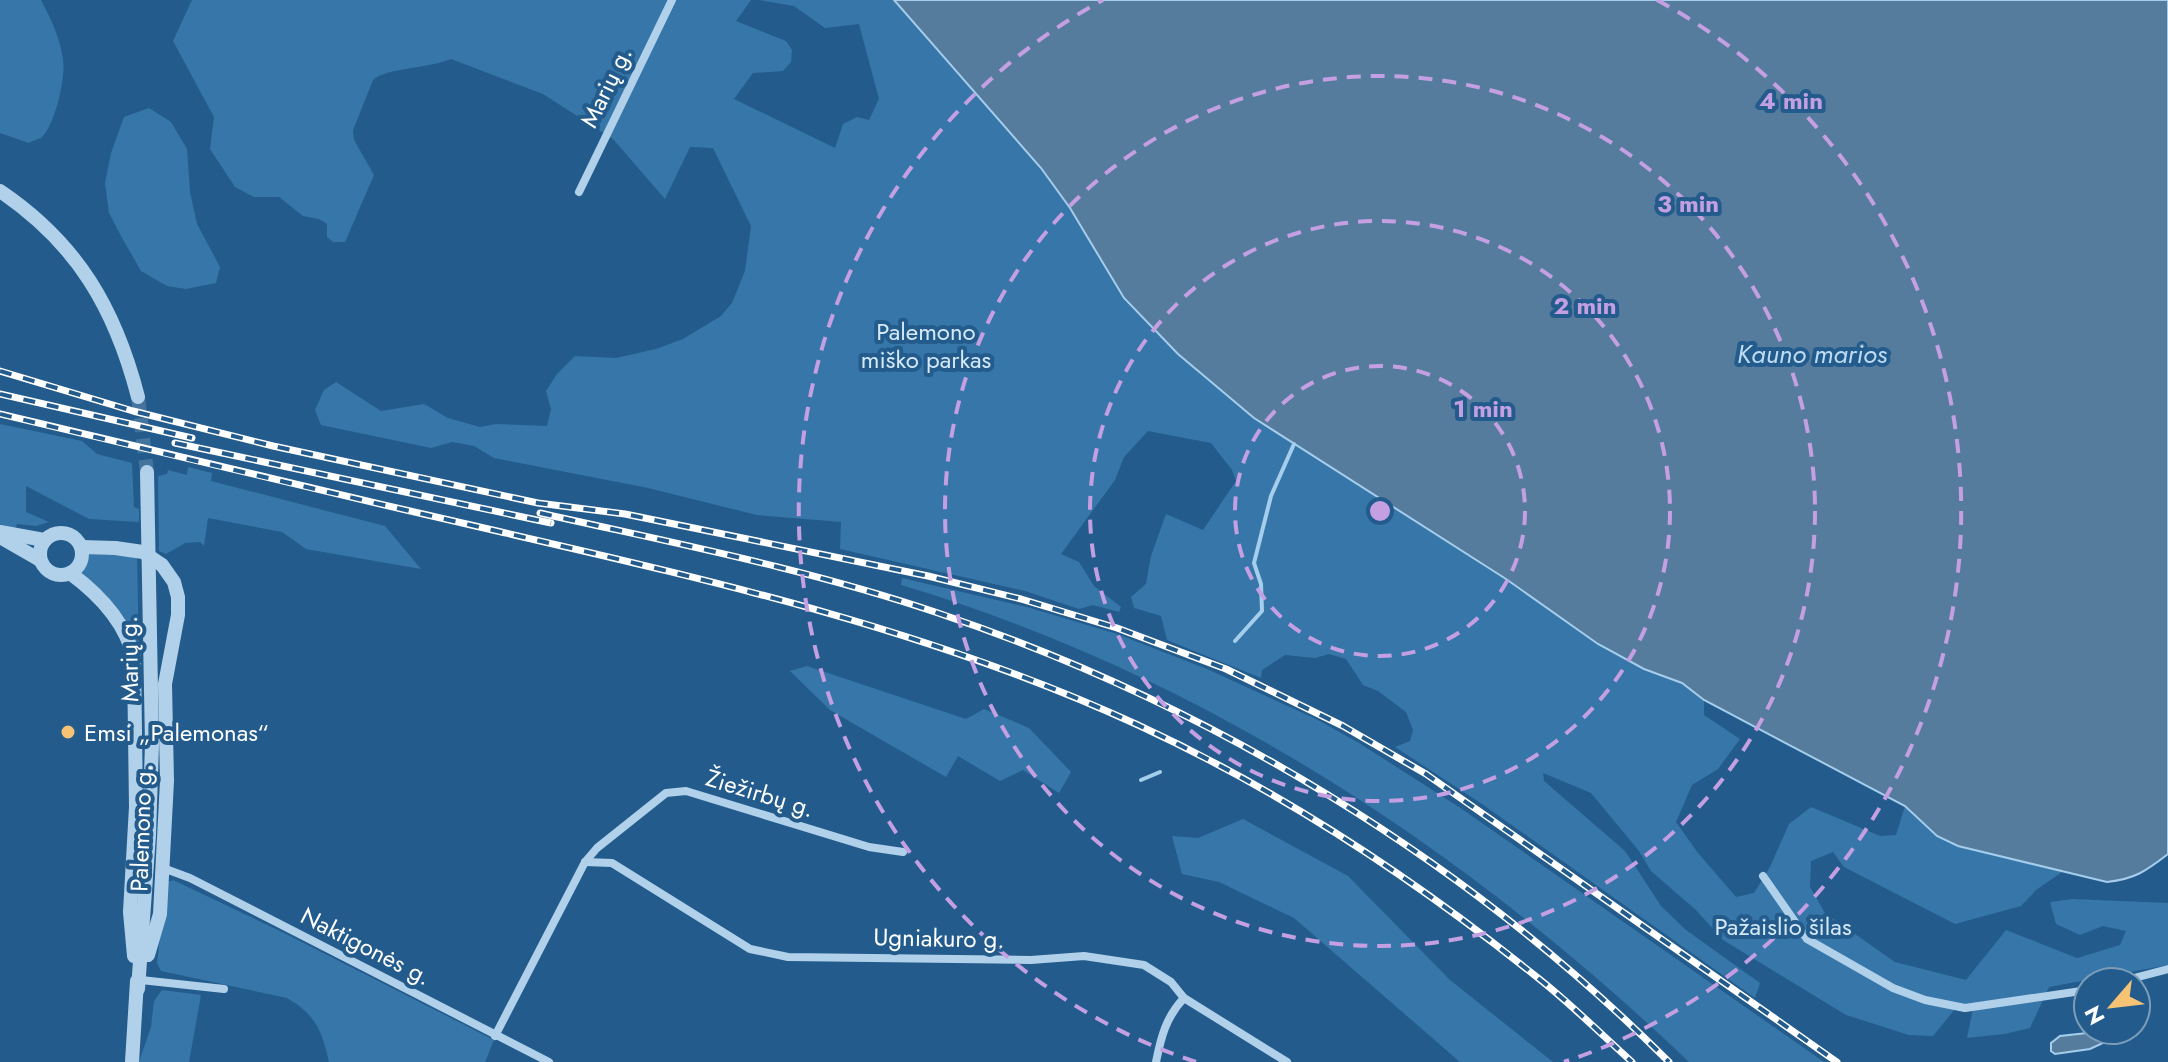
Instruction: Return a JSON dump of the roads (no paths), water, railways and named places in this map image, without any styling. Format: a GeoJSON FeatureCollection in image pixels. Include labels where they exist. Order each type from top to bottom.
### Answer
{"type":"FeatureCollection","features":[{"type":"Feature","properties":{"kind":"street","name":"Marių g."},"geometry":{"type":"LineString","coordinates":[[579,192],[672,0]]}},
{"type":"Feature","properties":{"kind":"street"},"geometry":{"type":"LineString","coordinates":[[0,191],[57,236],[83,269],[104,302],[119,336],[138,397]]}},
{"type":"Feature","properties":{"kind":"street","name":"Marių g."},"geometry":{"type":"LineString","coordinates":[[139,984],[152,744],[147,472]]}},
{"type":"Feature","properties":{"kind":"street","name":"Palemono g."},"geometry":{"type":"LineString","coordinates":[[0,535],[44,540],[64,533],[72,535],[81,547],[143,552],[162,565],[174,582],[178,606],[165,684],[167,781],[160,914],[139,984],[132,1062]]}},
{"type":"Feature","properties":{"kind":"street","name":"Palemono g."},"geometry":{"type":"LineString","coordinates":[[0,535],[40,560],[49,571],[63,575],[70,573],[118,619],[131,645],[134,659],[136,807],[130,912],[139,984]]}},
{"type":"Feature","properties":{"kind":"street"},"geometry":{"type":"LineString","coordinates":[[40,560],[44,540]]}},
{"type":"Feature","properties":{"kind":"street"},"geometry":{"type":"LineString","coordinates":[[70,573],[81,562],[81,547]]}},
{"type":"Feature","properties":{"kind":"street","name":"Žiežirbų g."},"geometry":{"type":"LineString","coordinates":[[495,1036],[585,862],[597,848],[666,793],[686,791],[869,847],[903,852]]}},
{"type":"Feature","properties":{"kind":"street","name":"Ugniakuro g."},"geometry":{"type":"LineString","coordinates":[[585,862],[612,863],[750,949],[767,954],[788,957],[1031,960],[1084,956],[1144,965],[1171,982],[1184,998],[1287,1062]]}},
{"type":"Feature","properties":{"kind":"street","name":"Naktigonės g."},"geometry":{"type":"LineString","coordinates":[[163,868],[190,878],[549,1062]]}},
{"type":"Feature","properties":{"kind":"street"},"geometry":{"type":"LineString","coordinates":[[1763,876],[1807,939],[1893,988],[1925,1000],[1965,1008],[2072,992]]}},
{"type":"Feature","properties":{"kind":"street"},"geometry":{"type":"LineString","coordinates":[[139,984],[224,989]]}},
{"type":"Feature","properties":{"kind":"street"},"geometry":{"type":"LineString","coordinates":[[1156,1062],[1163,1028],[1173,1009],[1184,998]]}},
{"type":"Feature","properties":{"kind":"water","name":"Kauno marios"},"geometry":{"type":"Polygon","coordinates":[[[894,0],[2168,0],[2168,854],[2140,873],[2107,882],[1958,846],[1937,836],[1905,806],[1704,700],[1682,683],[1644,669],[1598,644],[1506,579],[1254,418],[1178,354],[1124,298],[1070,208],[1041,168],[894,0]]]}},
{"type":"Feature","properties":{"kind":"water"},"geometry":{"type":"Polygon","coordinates":[[[2072,1035],[2072,1046],[2096,1046],[2055,1054],[2051,1051],[2051,1043],[2060,1036],[2072,1035]]]}},
{"type":"Feature","properties":{"kind":"waterway"},"geometry":{"type":"LineString","coordinates":[[1235,641],[1262,611],[1261,584],[1254,563],[1271,496],[1294,444]]}},
{"type":"Feature","properties":{"kind":"waterway"},"geometry":{"type":"LineString","coordinates":[[1141,780],[1160,772]]}},
{"type":"Feature","properties":{"kind":"tunnel"},"geometry":{"type":"LineString","coordinates":[[138,397],[147,472]]}},
{"type":"Feature","properties":{"kind":"railway"},"geometry":{"type":"LineString","coordinates":[[0,371],[133,411],[273,446],[538,503],[625,514],[928,576],[1021,599],[1117,628],[1226,669],[1343,726],[1426,774],[1837,1062]]}},
{"type":"Feature","properties":{"kind":"railway"},"geometry":{"type":"LineString","coordinates":[[0,394],[192,438]]}},
{"type":"Feature","properties":{"kind":"railway"},"geometry":{"type":"LineString","coordinates":[[0,414],[741,590],[903,635],[1061,692],[1138,725],[1244,779],[1396,872],[1562,998],[1632,1062]]}},
{"type":"Feature","properties":{"kind":"railway"},"geometry":{"type":"LineString","coordinates":[[175,443],[551,523]]}},
{"type":"Feature","properties":{"kind":"railway"},"geometry":{"type":"LineString","coordinates":[[540,513],[740,558],[889,597],[1039,650],[1138,693],[1235,742],[1329,796],[1420,855],[1507,919],[1590,988],[1669,1062]]}},
{"type":"Feature","properties":{"kind":"place","name":"Emsi „Palemonas“"},"geometry":{"type":"Point","coordinates":[68,732]}},
{"type":"Feature","properties":{"kind":"park label","name":"Palemono miško parkas"},"geometry":{"type":"Point","coordinates":[926,345]}},
{"type":"Feature","properties":{"kind":"park label","name":"Pažaislio šilas"},"geometry":{"type":"Point","coordinates":[1783,926]}}]}
